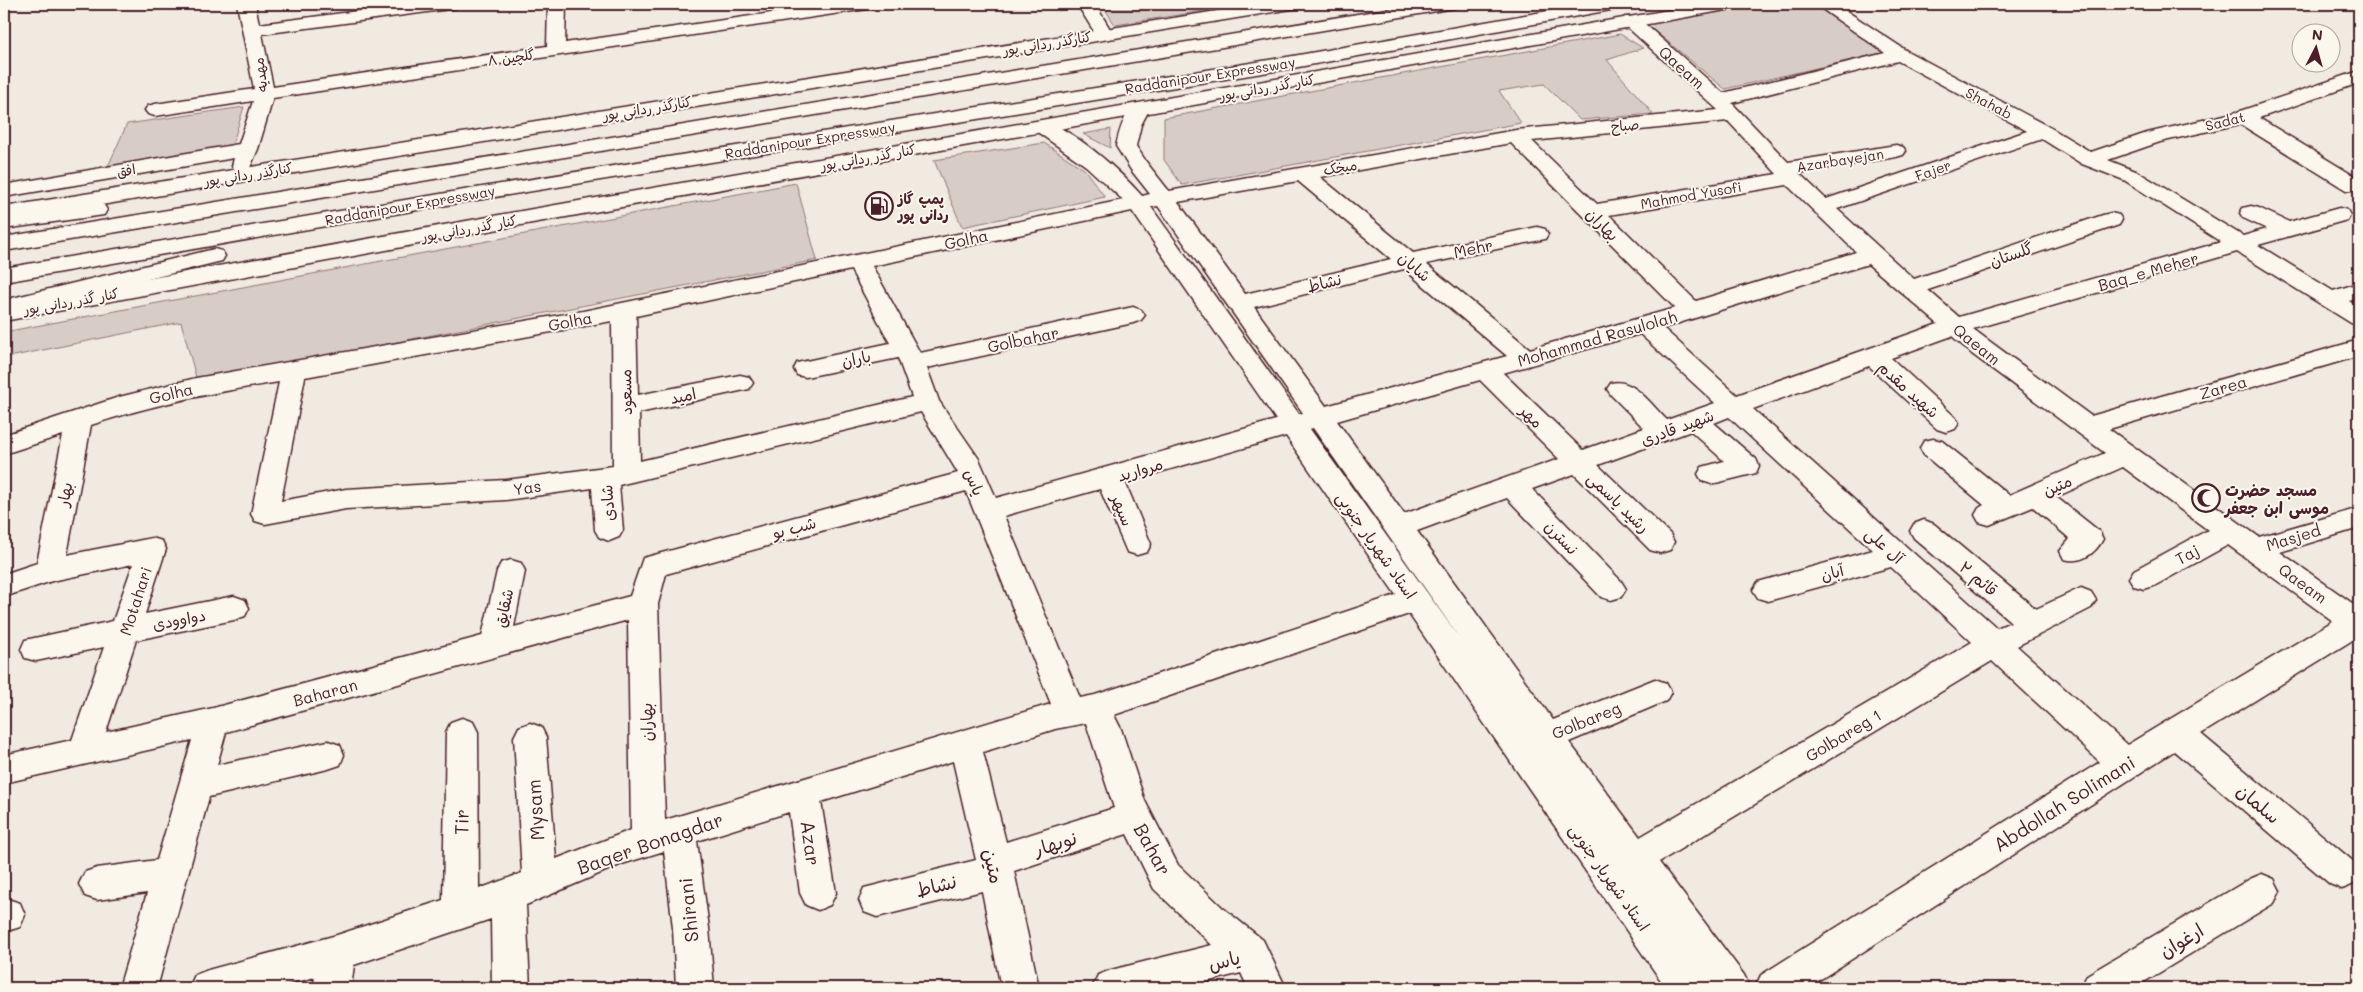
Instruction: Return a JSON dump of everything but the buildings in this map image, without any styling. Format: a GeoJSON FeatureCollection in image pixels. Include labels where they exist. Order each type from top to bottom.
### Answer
{"type":"FeatureCollection","features":[{"type":"Feature","properties":{"kind":"main road","name":"مهدیه"},"geometry":{"type":"LineString","coordinates":[[240,175],[265,94],[246,4]]}},
{"type":"Feature","properties":{"kind":"main road"},"geometry":{"type":"LineString","coordinates":[[252,30],[450,4]]}},
{"type":"Feature","properties":{"kind":"main road"},"geometry":{"type":"LineString","coordinates":[[556,51],[557,4]]}},
{"type":"Feature","properties":{"kind":"main road","name":"گلچین ۸"},"geometry":{"type":"LineString","coordinates":[[155,110],[867,4]]}},
{"type":"Feature","properties":{"kind":"main road"},"geometry":{"type":"LineString","coordinates":[[1086,4],[1104,34]]}},
{"type":"Feature","properties":{"kind":"main road","name":"کنارگذر ردانی پور"},"geometry":{"type":"LineString","coordinates":[[4,214],[1104,34],[1247,7],[1291,4]]}},
{"type":"Feature","properties":{"kind":"main road"},"geometry":{"type":"LineString","coordinates":[[1240,40],[1383,4]]}},
{"type":"Feature","properties":{"kind":"main road","name":"Raddanipour Expressway"},"geometry":{"type":"LineString","coordinates":[[4,244],[1449,4]]}},
{"type":"Feature","properties":{"kind":"main road","name":"کنار گذر ردانی پور"},"geometry":{"type":"LineString","coordinates":[[4,313],[519,218],[1139,110],[1623,12],[1732,4]]}},
{"type":"Feature","properties":{"kind":"main road","name":"Shahab"},"geometry":{"type":"LineString","coordinates":[[1824,4],[1900,55],[2044,132],[2089,160],[2131,176],[2359,318]]}},
{"type":"Feature","properties":{"kind":"main road","name":"Raddanipour Expressway"},"geometry":{"type":"LineString","coordinates":[[4,275],[458,196],[1293,62],[1623,12]]}},
{"type":"Feature","properties":{"kind":"main road","name":"Qaeam"},"geometry":{"type":"LineString","coordinates":[[1623,12],[1726,108],[1787,174],[1872,255],[1981,348],[2229,531],[2358,622]]}},
{"type":"Feature","properties":{"kind":"main road"},"geometry":{"type":"LineString","coordinates":[[1726,108],[1900,55]]}},
{"type":"Feature","properties":{"kind":"main road","name":"Sadat"},"geometry":{"type":"LineString","coordinates":[[2089,160],[2154,137],[2243,117],[2359,77]]}},
{"type":"Feature","properties":{"kind":"main road","name":"صباح"},"geometry":{"type":"LineString","coordinates":[[1516,136],[1726,108]]}},
{"type":"Feature","properties":{"kind":"main road","name":"استاد شهریار جنوبی"},"geometry":{"type":"LineString","coordinates":[[1139,110],[1131,125],[1126,146],[1138,166],[1151,201],[1294,426],[1688,988]]}},
{"type":"Feature","properties":{"kind":"main road"},"geometry":{"type":"LineString","coordinates":[[2243,117],[2354,185]]}},
{"type":"Feature","properties":{"kind":"main road","name":"استاد شهریار جنوبی"},"geometry":{"type":"LineString","coordinates":[[1042,127],[1076,146],[1114,176],[1151,201],[1238,303],[1547,737],[1731,988]]}},
{"type":"Feature","properties":{"kind":"main road","name":"Fajer"},"geometry":{"type":"LineString","coordinates":[[1822,207],[2044,132]]}},
{"type":"Feature","properties":{"kind":"main road","name":"میخک"},"geometry":{"type":"LineString","coordinates":[[1151,201],[1516,136]]}},
{"type":"Feature","properties":{"kind":"main road","name":"بهاران"},"geometry":{"type":"LineString","coordinates":[[1516,136],[1590,212],[1691,310]]}},
{"type":"Feature","properties":{"kind":"main road","name":"افق"},"geometry":{"type":"LineString","coordinates":[[4,191],[248,149]]}},
{"type":"Feature","properties":{"kind":"main road","name":"Azarbayejan"},"geometry":{"type":"LineString","coordinates":[[1787,174],[1896,150]]}},
{"type":"Feature","properties":{"kind":"main road","name":"شایان"},"geometry":{"type":"LineString","coordinates":[[1303,174],[1526,359]]}},
{"type":"Feature","properties":{"kind":"main road","name":"Mahmod Yusofi"},"geometry":{"type":"LineString","coordinates":[[1590,212],[1787,174]]}},
{"type":"Feature","properties":{"kind":"main road"},"geometry":{"type":"LineString","coordinates":[[4,306],[458,196]]}},
{"type":"Feature","properties":{"kind":"main road"},"geometry":{"type":"LineString","coordinates":[[4,222],[158,201],[196,211]]}},
{"type":"Feature","properties":{"kind":"main road","name":"Golha"},"geometry":{"type":"LineString","coordinates":[[4,445],[128,402],[196,387],[294,372],[624,310],[1151,201]]}},
{"type":"Feature","properties":{"kind":"main road"},"geometry":{"type":"LineString","coordinates":[[2251,213],[2288,230]]}},
{"type":"Feature","properties":{"kind":"main road","name":"Baq_e Meher"},"geometry":{"type":"LineString","coordinates":[[1955,326],[2340,215]]}},
{"type":"Feature","properties":{"kind":"main road","name":"گلستان"},"geometry":{"type":"LineString","coordinates":[[1910,288],[2111,220]]}},
{"type":"Feature","properties":{"kind":"main road","name":"Mehr"},"geometry":{"type":"LineString","coordinates":[[1409,261],[1536,234]]}},
{"type":"Feature","properties":{"kind":"main road","name":"Mohammad Rasulolah"},"geometry":{"type":"LineString","coordinates":[[1320,417],[1645,325],[1872,255]]}},
{"type":"Feature","properties":{"kind":"main road","name":"نشاط"},"geometry":{"type":"LineString","coordinates":[[1238,303],[1409,261]]}},
{"type":"Feature","properties":{"kind":"main road","name":"یاس"},"geometry":{"type":"LineString","coordinates":[[858,262],[909,356],[927,402],[969,466],[987,511],[1083,710]]}},
{"type":"Feature","properties":{"kind":"main road"},"geometry":{"type":"LineString","coordinates":[[2330,300],[2359,290]]}},
{"type":"Feature","properties":{"kind":"main road","name":"مسعود"},"geometry":{"type":"LineString","coordinates":[[616,475],[626,407],[624,310]]}},
{"type":"Feature","properties":{"kind":"main road","name":"Golbahar"},"geometry":{"type":"LineString","coordinates":[[909,356],[1133,315]]}},
{"type":"Feature","properties":{"kind":"main road","name":"آل علی"},"geometry":{"type":"LineString","coordinates":[[1645,325],[2125,764]]}},
{"type":"Feature","properties":{"kind":"main road","name":"شهید قادری"},"geometry":{"type":"LineString","coordinates":[[1398,527],[1955,326]]}},
{"type":"Feature","properties":{"kind":"main road","name":"Zarea"},"geometry":{"type":"LineString","coordinates":[[2087,426],[2359,348]]}},
{"type":"Feature","properties":{"kind":"main road","name":"باران"},"geometry":{"type":"LineString","coordinates":[[806,369],[909,356]]}},
{"type":"Feature","properties":{"kind":"main road","name":"شهید مقدم"},"geometry":{"type":"LineString","coordinates":[[1873,356],[1946,422]]}},
{"type":"Feature","properties":{"kind":"main road","name":"مهر"},"geometry":{"type":"LineString","coordinates":[[1485,370],[1540,410],[1578,462]]}},
{"type":"Feature","properties":{"kind":"main road","name":"Yas"},"geometry":{"type":"LineString","coordinates":[[294,372],[265,514],[346,499],[506,490],[616,475],[927,402]]}},
{"type":"Feature","properties":{"kind":"main road","name":"امید"},"geometry":{"type":"LineString","coordinates":[[626,407],[740,383]]}},
{"type":"Feature","properties":{"kind":"main road"},"geometry":{"type":"LineString","coordinates":[[1620,389],[1663,432]]}},
{"type":"Feature","properties":{"kind":"main road","name":"مروارید"},"geometry":{"type":"LineString","coordinates":[[987,511],[1294,426],[1320,417]]}},
{"type":"Feature","properties":{"kind":"main road","name":"بهار"},"geometry":{"type":"LineString","coordinates":[[50,570],[79,418]]}},
{"type":"Feature","properties":{"kind":"main road"},"geometry":{"type":"LineString","coordinates":[[1695,420],[1746,466],[1712,474]]}},
{"type":"Feature","properties":{"kind":"main road","name":"متین"},"geometry":{"type":"LineString","coordinates":[[1933,448],[1998,512],[2125,454]]}},
{"type":"Feature","properties":{"kind":"main road","name":"رشید یاسمی"},"geometry":{"type":"LineString","coordinates":[[1578,462],[1660,542]]}},
{"type":"Feature","properties":{"kind":"main road","name":"شادی"},"geometry":{"type":"LineString","coordinates":[[609,530],[616,475]]}},
{"type":"Feature","properties":{"kind":"main road","name":"سپهر"},"geometry":{"type":"LineString","coordinates":[[1109,477],[1137,544]]}},
{"type":"Feature","properties":{"kind":"main road","name":"شب بو"},"geometry":{"type":"LineString","coordinates":[[643,604],[653,566],[974,479]]}},
{"type":"Feature","properties":{"kind":"main road","name":"نسترن"},"geometry":{"type":"LineString","coordinates":[[1512,486],[1611,589]]}},
{"type":"Feature","properties":{"kind":"main road"},"geometry":{"type":"LineString","coordinates":[[2036,494],[2089,539],[2074,551]]}},
{"type":"Feature","properties":{"kind":"main road","name":"Masjed"},"geometry":{"type":"LineString","coordinates":[[2255,549],[2359,518]]}},
{"type":"Feature","properties":{"kind":"main road","name":"قائم ۲"},"geometry":{"type":"LineString","coordinates":[[1924,531],[2034,624]]}},
{"type":"Feature","properties":{"kind":"main road","name":"Taj"},"geometry":{"type":"LineString","coordinates":[[2144,578],[2229,531]]}},
{"type":"Feature","properties":{"kind":"main road","name":"Motahari"},"geometry":{"type":"LineString","coordinates":[[50,570],[152,549],[84,751]]}},
{"type":"Feature","properties":{"kind":"main road","name":"آبان"},"geometry":{"type":"LineString","coordinates":[[1768,590],[1896,555]]}},
{"type":"Feature","properties":{"kind":"main road"},"geometry":{"type":"LineString","coordinates":[[4,586],[50,570]]}},
{"type":"Feature","properties":{"kind":"main road","name":"شقایق"},"geometry":{"type":"LineString","coordinates":[[495,645],[511,570]]}},
{"type":"Feature","properties":{"kind":"main road","name":"Baqer Bonagdar"},"geometry":{"type":"LineString","coordinates":[[208,988],[337,952],[460,912],[524,889],[617,850],[965,743],[1083,710],[1416,600]]}},
{"type":"Feature","properties":{"kind":"main road","name":"Golbareg 1"},"geometry":{"type":"LineString","coordinates":[[1606,872],[1635,858],[1994,644],[2081,600]]}},
{"type":"Feature","properties":{"kind":"main road","name":"بهاران"},"geometry":{"type":"LineString","coordinates":[[643,604],[664,836]]}},
{"type":"Feature","properties":{"kind":"main road","name":"Baharan"},"geometry":{"type":"LineString","coordinates":[[4,770],[213,722],[643,604]]}},
{"type":"Feature","properties":{"kind":"main road","name":"دواوودی"},"geometry":{"type":"LineString","coordinates":[[36,649],[234,608]]}},
{"type":"Feature","properties":{"kind":"main road","name":"Abdollah Solimani"},"geometry":{"type":"LineString","coordinates":[[1774,988],[2125,764],[2358,622]]}},
{"type":"Feature","properties":{"kind":"main road","name":"Golbareg"},"geometry":{"type":"LineString","coordinates":[[1516,742],[1547,737],[1655,692]]}},
{"type":"Feature","properties":{"kind":"main road","name":"Bahar"},"geometry":{"type":"LineString","coordinates":[[1083,710],[1105,729],[1129,804],[1166,877],[1210,920],[1250,953],[1268,988]]}},
{"type":"Feature","properties":{"kind":"main road"},"geometry":{"type":"LineString","coordinates":[[138,988],[213,722]]}},
{"type":"Feature","properties":{"kind":"main road","name":"Tir"},"geometry":{"type":"LineString","coordinates":[[460,912],[462,732]]}},
{"type":"Feature","properties":{"kind":"main road","name":"سلمان"},"geometry":{"type":"LineString","coordinates":[[2176,733],[2342,873]]}},
{"type":"Feature","properties":{"kind":"main road","name":"Mysam"},"geometry":{"type":"LineString","coordinates":[[511,988],[524,889],[530,737]]}},
{"type":"Feature","properties":{"kind":"main road","name":"متین"},"geometry":{"type":"LineString","coordinates":[[965,743],[1020,988]]}},
{"type":"Feature","properties":{"kind":"main road"},"geometry":{"type":"LineString","coordinates":[[195,785],[328,755]]}},
{"type":"Feature","properties":{"kind":"main road","name":"Azar"},"geometry":{"type":"LineString","coordinates":[[803,793],[818,893]]}},
{"type":"Feature","properties":{"kind":"main road","name":"نوبهار"},"geometry":{"type":"LineString","coordinates":[[994,866],[1116,823]]}},
{"type":"Feature","properties":{"kind":"main road","name":"Shirani"},"geometry":{"type":"LineString","coordinates":[[664,836],[691,928],[695,988]]}},
{"type":"Feature","properties":{"kind":"main road","name":"نشاط"},"geometry":{"type":"LineString","coordinates":[[877,900],[994,866]]}},
{"type":"Feature","properties":{"kind":"main road"},"geometry":{"type":"LineString","coordinates":[[97,884],[170,874]]}},
{"type":"Feature","properties":{"kind":"main road","name":"ارغوان"},"geometry":{"type":"LineString","coordinates":[[2100,988],[2262,891]]}},
{"type":"Feature","properties":{"kind":"main road"},"geometry":{"type":"LineString","coordinates":[[332,988],[337,952]]}},
{"type":"Feature","properties":{"kind":"main road","name":"یاس"},"geometry":{"type":"LineString","coordinates":[[1111,988],[1250,953]]}},
{"type":"Feature","properties":{"kind":"shaded area"},"geometry":{"type":"Polygon","coordinates":[[[1102,4],[1248,4],[1115,25],[1102,4]]]}},
{"type":"Feature","properties":{"kind":"shaded area"},"geometry":{"type":"Polygon","coordinates":[[[1765,4],[1824,4],[1837,10],[1895,50],[1725,89],[1645,23],[1765,4]]]}},
{"type":"Feature","properties":{"kind":"shaded area"},"geometry":{"type":"Polygon","coordinates":[[[1620,34],[1643,48],[1607,60],[1653,114],[1580,120],[1544,84],[1499,91],[1521,123],[1182,185],[1164,160],[1164,118],[1620,34]]]}},
{"type":"Feature","properties":{"kind":"shaded area"},"geometry":{"type":"Polygon","coordinates":[[[244,107],[229,155],[105,173],[127,124],[244,107]]]}},
{"type":"Feature","properties":{"kind":"shaded area"},"geometry":{"type":"Polygon","coordinates":[[[1111,129],[1110,148],[1083,134],[1111,129]]]}},
{"type":"Feature","properties":{"kind":"shaded area"},"geometry":{"type":"Polygon","coordinates":[[[1044,143],[1084,169],[1105,197],[962,227],[934,160],[1044,143]]]}},
{"type":"Feature","properties":{"kind":"shaded area"},"geometry":{"type":"Polygon","coordinates":[[[796,183],[817,260],[197,381],[181,322],[4,358],[4,332],[796,183]]]}},
{"type":"Feature","properties":{"kind":"place","name":"پمپ گاز ردانی پور"},"geometry":{"type":"Point","coordinates":[879,206]}},
{"type":"Feature","properties":{"kind":"place","name":"مسجد حضرت موسی ابن جعفر"},"geometry":{"type":"Point","coordinates":[2206,498]}}]}
